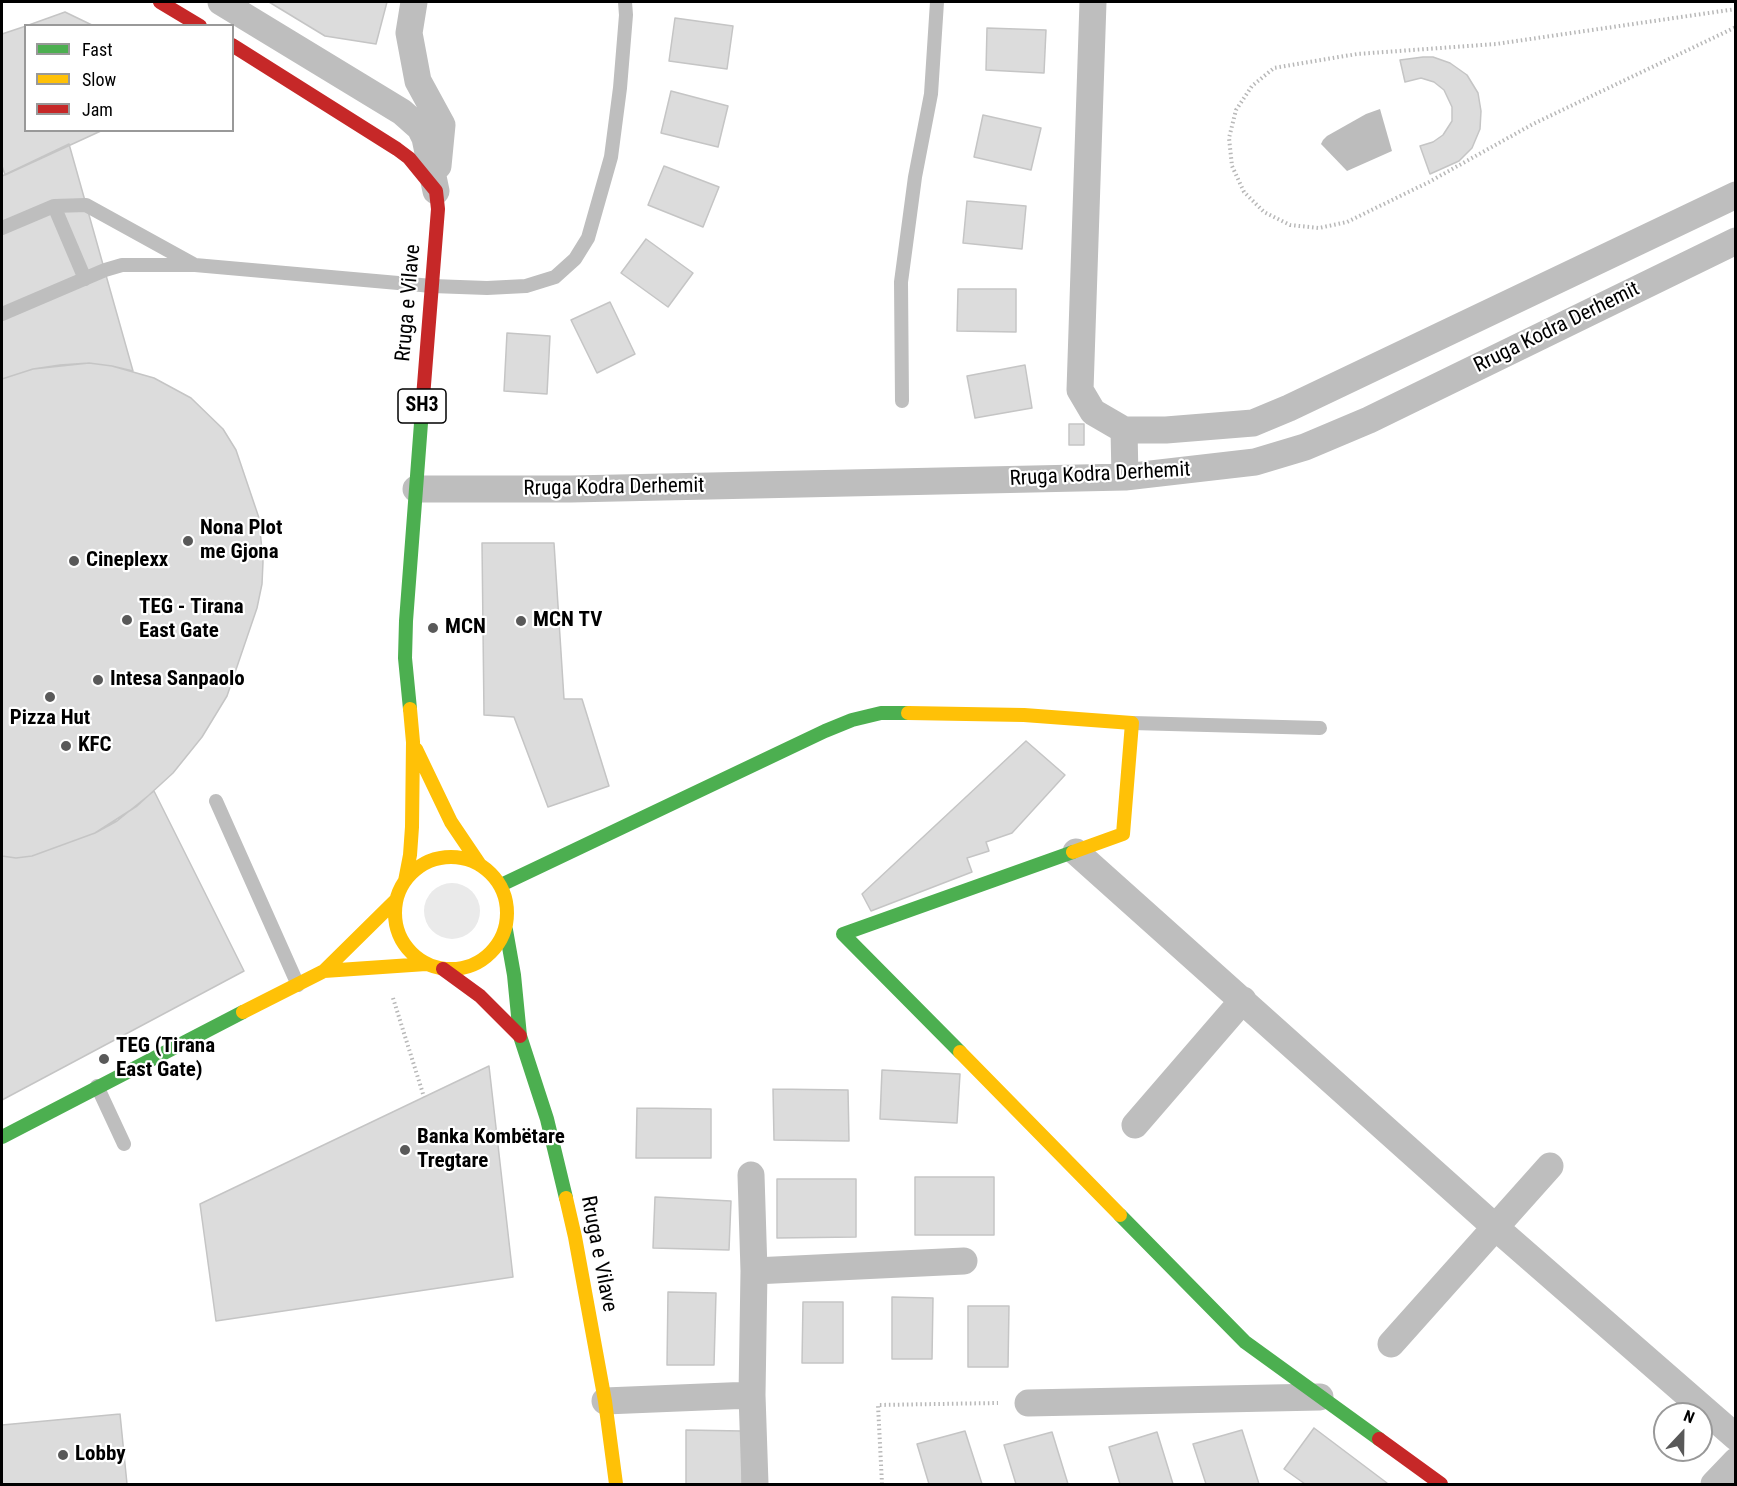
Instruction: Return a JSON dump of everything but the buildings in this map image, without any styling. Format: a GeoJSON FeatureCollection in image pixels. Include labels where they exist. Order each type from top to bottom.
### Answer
{"type":"FeatureCollection","features":[{"type":"Feature","properties":{"kind":"street"},"geometry":{"type":"LineString","coordinates":[[160,2],[197,24]]}},
{"type":"Feature","properties":{"kind":"street"},"geometry":{"type":"LineString","coordinates":[[220,2],[402,112],[420,128],[425,138],[436,191]]}},
{"type":"Feature","properties":{"kind":"street"},"geometry":{"type":"LineString","coordinates":[[414,2],[409,33],[418,81],[442,125],[436,191]]}},
{"type":"Feature","properties":{"kind":"street"},"geometry":{"type":"LineString","coordinates":[[1093,2],[1080,390],[1093,412],[1124,430],[1166,430],[1253,423],[1300,403],[1736,195]]}},
{"type":"Feature","properties":{"kind":"street"},"geometry":{"type":"LineString","coordinates":[[234,46],[409,158],[436,191]]}},
{"type":"Feature","properties":{"kind":"street","name":"Rruga e Vilave"},"geometry":{"type":"LineString","coordinates":[[405,881],[412,827],[413,742],[405,658],[438,208],[436,191]]}},
{"type":"Feature","properties":{"kind":"street","name":"Rruga Kodra Derhemit"},"geometry":{"type":"LineString","coordinates":[[416,489],[571,489],[1125,477],[1255,462],[1305,447],[1397,407],[1736,242]]}},
{"type":"Feature","properties":{"kind":"street"},"geometry":{"type":"LineString","coordinates":[[1124,430],[1125,477]]}},
{"type":"Feature","properties":{"kind":"street"},"geometry":{"type":"LineString","coordinates":[[501,885],[852,720],[881,713],[1024,715],[1132,723],[1123,834],[843,934],[1245,1342],[1441,1485]]}},
{"type":"Feature","properties":{"kind":"street","name":"Rruga e Vilave"},"geometry":{"type":"LineString","coordinates":[[413,742],[451,822],[480,865]]}},
{"type":"Feature","properties":{"kind":"street"},"geometry":{"type":"LineString","coordinates":[[1076,852],[1495,1227],[1736,1437]]}},
{"type":"Feature","properties":{"kind":"street"},"geometry":{"type":"LineString","coordinates":[[2,1137],[324,971],[396,900],[405,881],[426,863],[453,856],[480,865],[492,873],[501,885],[508,915],[506,930],[489,957],[475,965],[459,969],[443,969],[426,964],[324,971]]}},
{"type":"Feature","properties":{"kind":"street"},"geometry":{"type":"LineString","coordinates":[[396,900],[396,925],[400,937],[406,948],[426,964]]}},
{"type":"Feature","properties":{"kind":"street","name":"Rruga e Vilave"},"geometry":{"type":"LineString","coordinates":[[506,930],[514,975],[520,1036],[547,1119],[575,1237],[605,1401],[616,1485]]}},
{"type":"Feature","properties":{"kind":"street","name":"Rruga e Vilave"},"geometry":{"type":"LineString","coordinates":[[443,969],[480,996],[520,1036]]}},
{"type":"Feature","properties":{"kind":"street"},"geometry":{"type":"LineString","coordinates":[[1135,1125],[1244,1000]]}},
{"type":"Feature","properties":{"kind":"street"},"geometry":{"type":"LineString","coordinates":[[1392,1344],[1550,1166]]}},
{"type":"Feature","properties":{"kind":"street"},"geometry":{"type":"LineString","coordinates":[[751,1175],[754,1271],[752,1395],[755,1485]]}},
{"type":"Feature","properties":{"kind":"street"},"geometry":{"type":"LineString","coordinates":[[754,1271],[964,1261]]}},
{"type":"Feature","properties":{"kind":"street"},"geometry":{"type":"LineString","coordinates":[[605,1401],[752,1395]]}},
{"type":"Feature","properties":{"kind":"street"},"geometry":{"type":"LineString","coordinates":[[1028,1403],[1320,1397]]}},
{"type":"Feature","properties":{"kind":"street"},"geometry":{"type":"LineString","coordinates":[[1714,1485],[1736,1461]]}},
{"type":"Feature","properties":{"kind":"lane"},"geometry":{"type":"LineString","coordinates":[[2,314],[122,265],[195,265],[432,286],[487,288],[526,286],[555,277],[574,259],[588,238],[611,157],[620,88],[625,2]]}},
{"type":"Feature","properties":{"kind":"lane"},"geometry":{"type":"LineString","coordinates":[[902,401],[901,282],[915,177],[931,94],[937,2]]}},
{"type":"Feature","properties":{"kind":"lane"},"geometry":{"type":"LineString","coordinates":[[2,228],[54,206],[87,205],[195,265]]}},
{"type":"Feature","properties":{"kind":"lane"},"geometry":{"type":"LineString","coordinates":[[54,206],[85,279]]}},
{"type":"Feature","properties":{"kind":"lane"},"geometry":{"type":"LineString","coordinates":[[1132,723],[1320,728]]}},
{"type":"Feature","properties":{"kind":"lane"},"geometry":{"type":"LineString","coordinates":[[216,801],[298,985]]}},
{"type":"Feature","properties":{"kind":"lane"},"geometry":{"type":"LineString","coordinates":[[98,1086],[124,1144]]}},
{"type":"Feature","properties":{"kind":"path"},"geometry":{"type":"LineString","coordinates":[[1736,9],[1496,44],[1357,54],[1274,68],[1251,86],[1236,110],[1229,138],[1232,166],[1244,192],[1264,212],[1290,225],[1319,228],[1347,222],[1429,182],[1533,124],[1736,27]]}},
{"type":"Feature","properties":{"kind":"path"},"geometry":{"type":"LineString","coordinates":[[400,1014],[424,1097]]}},
{"type":"Feature","properties":{"kind":"path"},"geometry":{"type":"LineString","coordinates":[[882,1485],[878,1405],[1028,1403]]}},
{"type":"Feature","properties":{"kind":"shaded area"},"geometry":{"type":"Polygon","coordinates":[[[1380,109],[1392,151],[1347,171],[1321,144],[1323,140],[1366,114],[1380,109]]]}},
{"type":"Feature","properties":{"kind":"shaded area"},"geometry":{"type":"Polygon","coordinates":[[[452,883],[463,885],[472,891],[478,900],[480,911],[478,922],[472,931],[463,937],[452,939],[441,937],[432,931],[426,922],[424,911],[426,900],[432,891],[441,885],[452,883]]]}},
{"type":"Feature","properties":{"kind":"traffic: fast"},"geometry":{"type":"LineString","coordinates":[[410,709],[405,658],[406,621],[422,410]]}},
{"type":"Feature","properties":{"kind":"traffic: fast"},"geometry":{"type":"LineString","coordinates":[[501,885],[825,731],[852,720],[881,713],[908,713]]}},
{"type":"Feature","properties":{"kind":"traffic: fast"},"geometry":{"type":"LineString","coordinates":[[960,1052],[843,934],[1073,852]]}},
{"type":"Feature","properties":{"kind":"traffic: fast"},"geometry":{"type":"LineString","coordinates":[[506,930],[514,975],[520,1036],[547,1119],[566,1198]]}},
{"type":"Feature","properties":{"kind":"traffic: fast"},"geometry":{"type":"LineString","coordinates":[[2,1137],[243,1012]]}},
{"type":"Feature","properties":{"kind":"traffic: fast"},"geometry":{"type":"LineString","coordinates":[[1120,1215],[1245,1342],[1379,1439]]}},
{"type":"Feature","properties":{"kind":"traffic: slow"},"geometry":{"type":"LineString","coordinates":[[405,881],[412,827],[413,742],[410,709]]}},
{"type":"Feature","properties":{"kind":"traffic: slow"},"geometry":{"type":"LineString","coordinates":[[908,713],[1024,715],[1132,723],[1123,834],[1073,852]]}},
{"type":"Feature","properties":{"kind":"traffic: slow"},"geometry":{"type":"LineString","coordinates":[[416,749],[451,822],[480,865]]}},
{"type":"Feature","properties":{"kind":"traffic: slow"},"geometry":{"type":"LineString","coordinates":[[451,857],[473,861],[491,873],[503,891],[507,913],[503,935],[491,953],[473,965],[451,969],[429,965],[411,953],[399,935],[395,913],[399,891],[411,873],[429,861],[451,857]]}},
{"type":"Feature","properties":{"kind":"traffic: slow"},"geometry":{"type":"LineString","coordinates":[[243,1012],[324,971],[396,900]]}},
{"type":"Feature","properties":{"kind":"traffic: slow"},"geometry":{"type":"LineString","coordinates":[[324,971],[426,964]]}},
{"type":"Feature","properties":{"kind":"traffic: slow"},"geometry":{"type":"LineString","coordinates":[[960,1052],[1120,1215]]}},
{"type":"Feature","properties":{"kind":"traffic: slow"},"geometry":{"type":"LineString","coordinates":[[566,1198],[605,1401],[616,1484]]}},
{"type":"Feature","properties":{"kind":"traffic: jam"},"geometry":{"type":"LineString","coordinates":[[160,2],[197,24]]}},
{"type":"Feature","properties":{"kind":"traffic: jam"},"geometry":{"type":"LineString","coordinates":[[234,46],[397,149],[409,158],[436,191],[438,209],[422,410]]}},
{"type":"Feature","properties":{"kind":"traffic: jam"},"geometry":{"type":"LineString","coordinates":[[443,969],[480,996],[520,1036]]}},
{"type":"Feature","properties":{"kind":"traffic: jam"},"geometry":{"type":"LineString","coordinates":[[1379,1439],[1441,1484]]}},
{"type":"Feature","properties":{"kind":"place","name":"Nona Plot me Gjona"},"geometry":{"type":"Point","coordinates":[188,541]}},
{"type":"Feature","properties":{"kind":"place","name":"Cineplexx"},"geometry":{"type":"Point","coordinates":[74,561]}},
{"type":"Feature","properties":{"kind":"place","name":"TEG - Tirana East Gate"},"geometry":{"type":"Point","coordinates":[127,620]}},
{"type":"Feature","properties":{"kind":"place","name":"MCN TV"},"geometry":{"type":"Point","coordinates":[521,621]}},
{"type":"Feature","properties":{"kind":"place","name":"MCN"},"geometry":{"type":"Point","coordinates":[433,628]}},
{"type":"Feature","properties":{"kind":"place","name":"Intesa Sanpaolo"},"geometry":{"type":"Point","coordinates":[98,680]}},
{"type":"Feature","properties":{"kind":"place","name":"Pizza Hut"},"geometry":{"type":"Point","coordinates":[50,697]}},
{"type":"Feature","properties":{"kind":"place","name":"KFC"},"geometry":{"type":"Point","coordinates":[66,746]}},
{"type":"Feature","properties":{"kind":"place","name":"TEG (Tirana East Gate)"},"geometry":{"type":"Point","coordinates":[104,1059]}},
{"type":"Feature","properties":{"kind":"place","name":"Banka Kombëtare Tregtare"},"geometry":{"type":"Point","coordinates":[405,1150]}},
{"type":"Feature","properties":{"kind":"place","name":"Lobby"},"geometry":{"type":"Point","coordinates":[63,1455]}}]}
